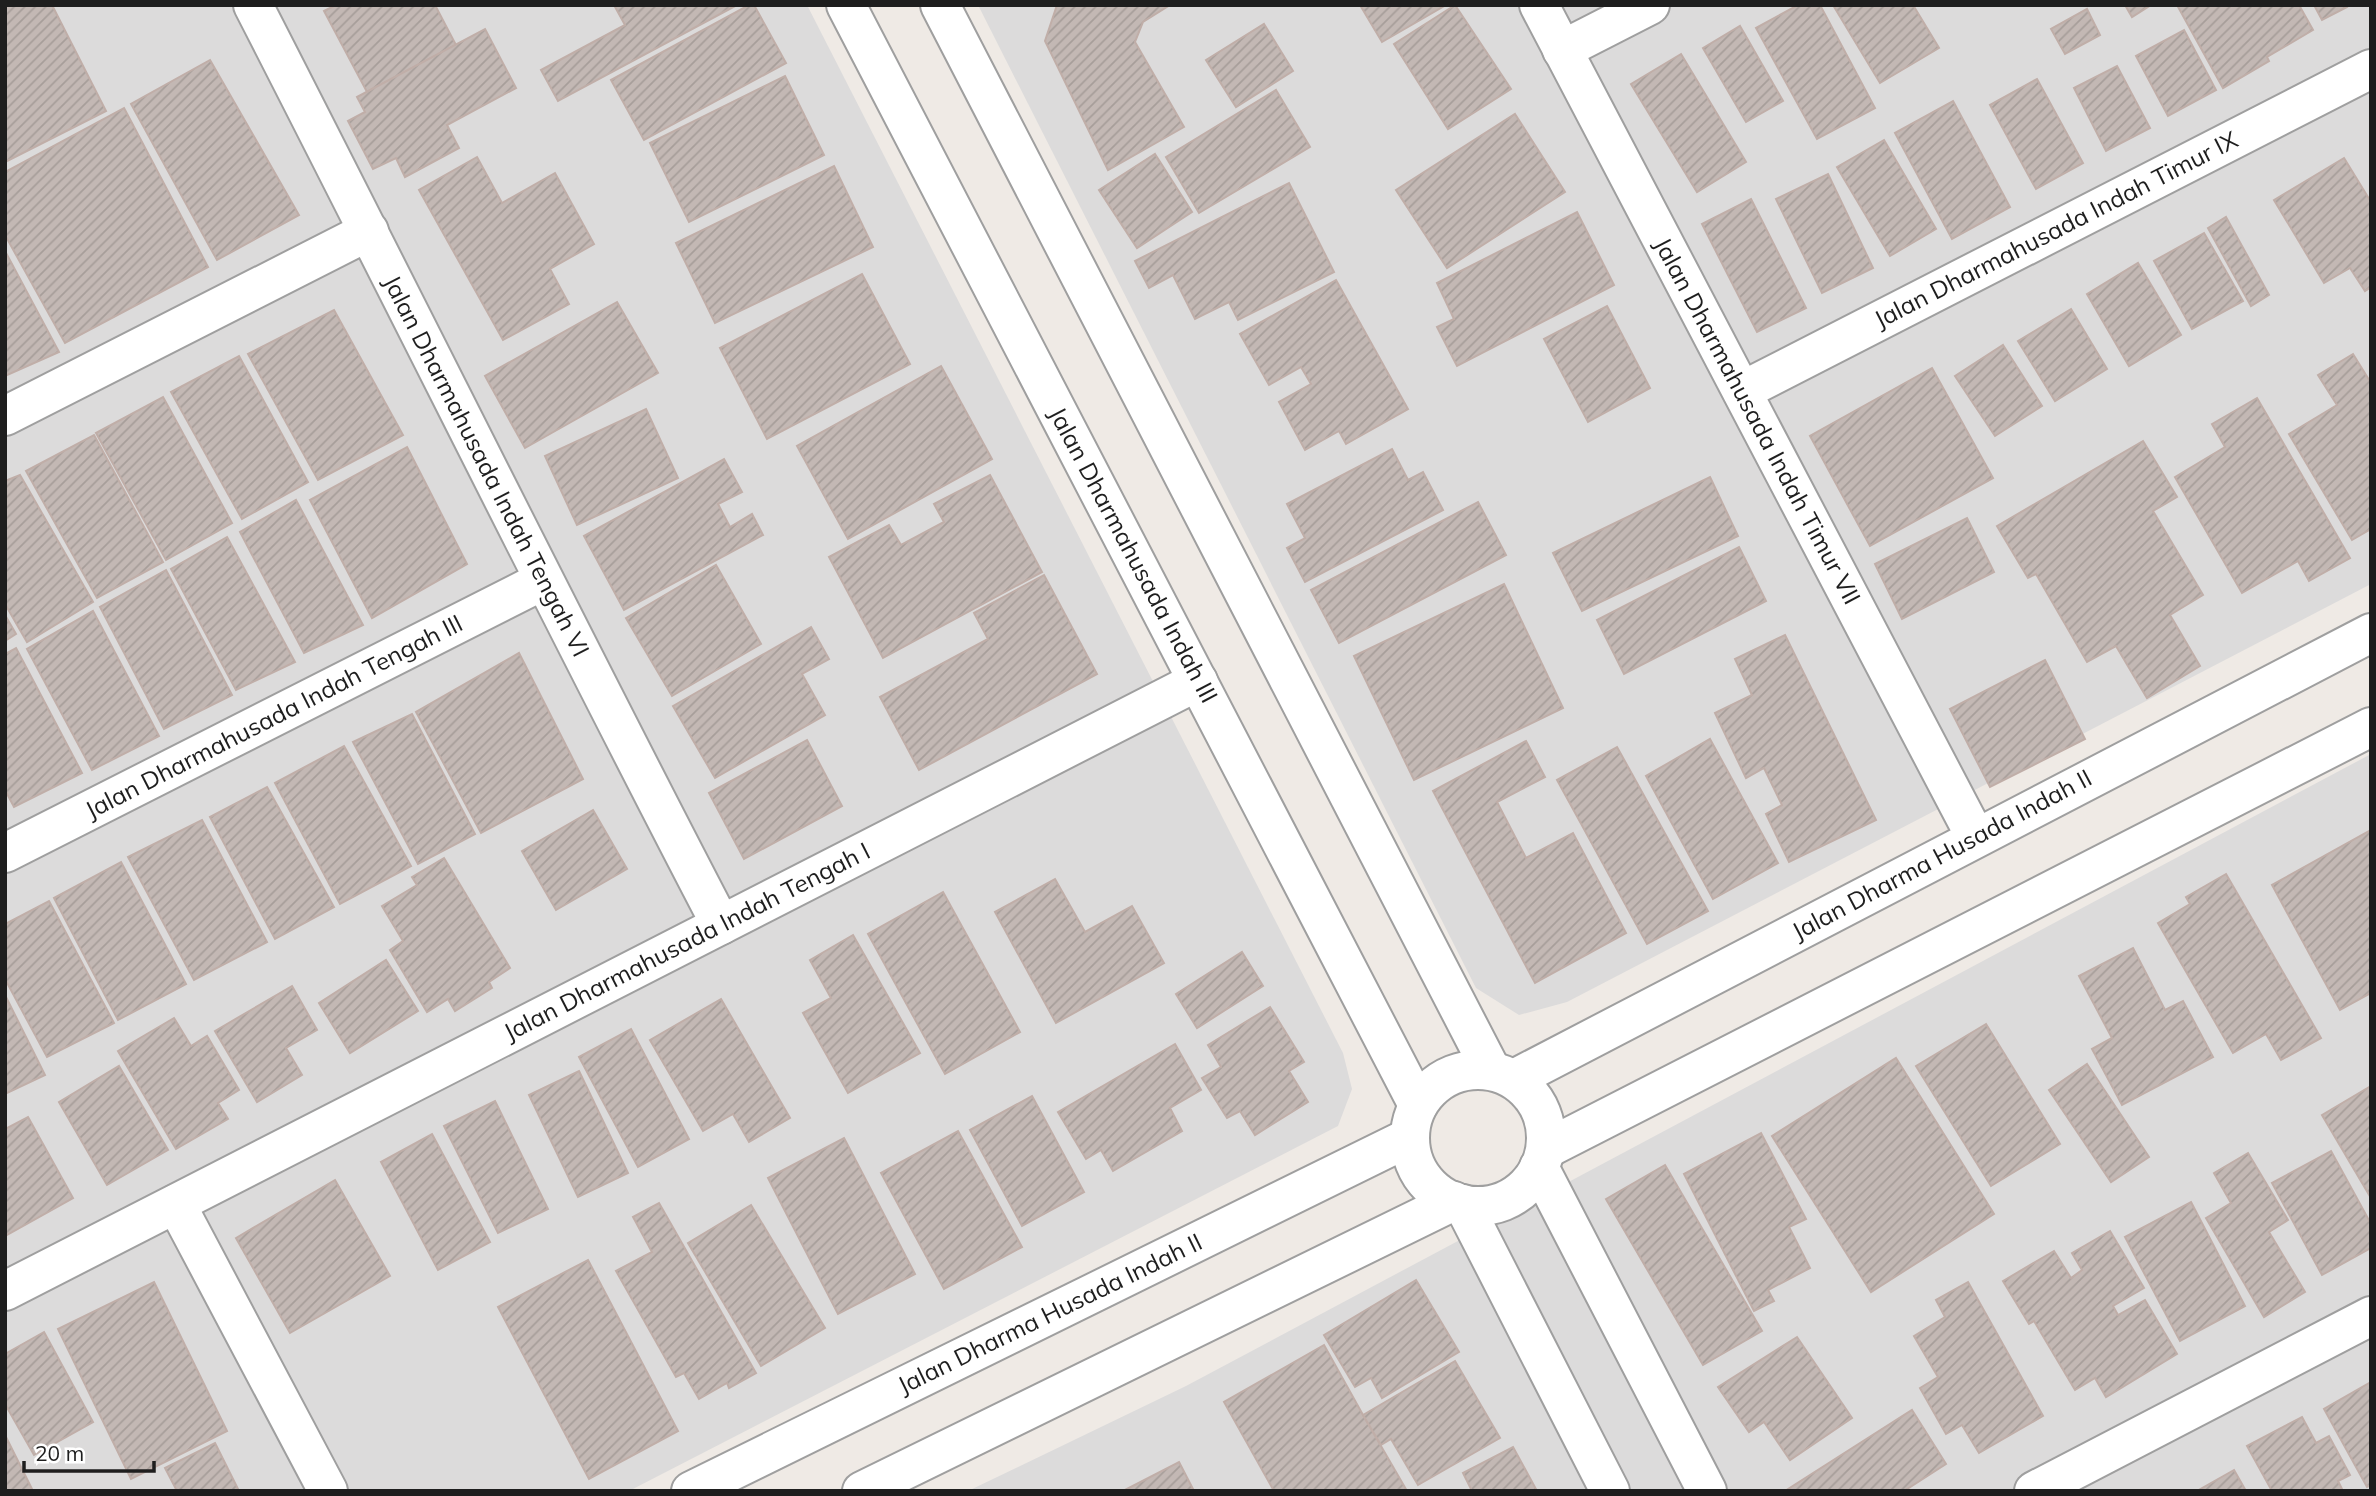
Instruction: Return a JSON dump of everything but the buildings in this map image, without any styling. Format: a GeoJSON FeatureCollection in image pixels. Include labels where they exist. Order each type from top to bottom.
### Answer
{"type":"FeatureCollection","features":[{"type":"Feature","properties":{"kind":"street","name":"Jalan Dharmahusada Indah Tengah VI"},"geometry":{"type":"LineString","coordinates":[[253,5],[369,231],[542,581],[721,925]]}},
{"type":"Feature","properties":{"kind":"street","name":"Jalan Dharmahusada Indah III"},"geometry":{"type":"LineString","coordinates":[[846,5],[1198,681],[1414,1121]]}},
{"type":"Feature","properties":{"kind":"street"},"geometry":{"type":"LineString","coordinates":[[940,5],[1502,1075]]}},
{"type":"Feature","properties":{"kind":"street","name":"Jalan Dharmahusada Indah Timur VII"},"geometry":{"type":"LineString","coordinates":[[1539,5],[1975,836]]}},
{"type":"Feature","properties":{"kind":"street"},"geometry":{"type":"LineString","coordinates":[[1562,50],[1650,5]]}},
{"type":"Feature","properties":{"kind":"street","name":"Jalan Dharmahusada Indah Timur IX"},"geometry":{"type":"LineString","coordinates":[[1742,391],[2371,69]]}},
{"type":"Feature","properties":{"kind":"street"},"geometry":{"type":"LineString","coordinates":[[5,416],[369,231]]}},
{"type":"Feature","properties":{"kind":"street","name":"Jalan Dharmahusada Indah Tengah III"},"geometry":{"type":"LineString","coordinates":[[5,853],[542,581]]}},
{"type":"Feature","properties":{"kind":"street","name":"Jalan Dharma Husada Indah II"},"geometry":{"type":"LineString","coordinates":[[1502,1075],[2371,633]]}},
{"type":"Feature","properties":{"kind":"street","name":"Jalan Dharmahusada Indah Tengah I"},"geometry":{"type":"LineString","coordinates":[[5,1291],[1198,681]]}},
{"type":"Feature","properties":{"kind":"street"},"geometry":{"type":"LineString","coordinates":[[1543,1158],[2371,727]]}},
{"type":"Feature","properties":{"kind":"street"},"geometry":{"type":"LineString","coordinates":[[1470,1070],[1502,1075],[1534,1097],[1545,1121],[1543,1158],[1526,1186],[1507,1199],[1485,1205],[1458,1203],[1439,1194],[1417,1169],[1414,1121],[1431,1088],[1449,1076],[1470,1070]]}},
{"type":"Feature","properties":{"kind":"street","name":"Jalan Dharma Husada Indah II"},"geometry":{"type":"LineString","coordinates":[[691,1491],[1414,1121]]}},
{"type":"Feature","properties":{"kind":"street"},"geometry":{"type":"LineString","coordinates":[[1543,1158],[1707,1491]]}},
{"type":"Feature","properties":{"kind":"street"},"geometry":{"type":"LineString","coordinates":[[862,1491],[1458,1203]]}},
{"type":"Feature","properties":{"kind":"street"},"geometry":{"type":"LineString","coordinates":[[1458,1203],[1610,1491]]}},
{"type":"Feature","properties":{"kind":"street"},"geometry":{"type":"LineString","coordinates":[[176,1204],[328,1491]]}},
{"type":"Feature","properties":{"kind":"street"},"geometry":{"type":"LineString","coordinates":[[2034,1491],[2371,1316]]}},
{"type":"Feature","properties":{"kind":"shaded area"},"geometry":{"type":"Polygon","coordinates":[[[5,5],[807,5],[1343,1053],[1352,1089],[1338,1126],[629,1491],[5,1491],[5,5]]]}},
{"type":"Feature","properties":{"kind":"shaded area"},"geometry":{"type":"Polygon","coordinates":[[[978,5],[2371,5],[2371,584],[1567,1002],[1519,1015],[1476,988],[978,5]]]}},
{"type":"Feature","properties":{"kind":"shaded area"},"geometry":{"type":"Polygon","coordinates":[[[2371,754],[2371,1491],[968,1491],[1186,1386],[2371,754]]]}}]}
